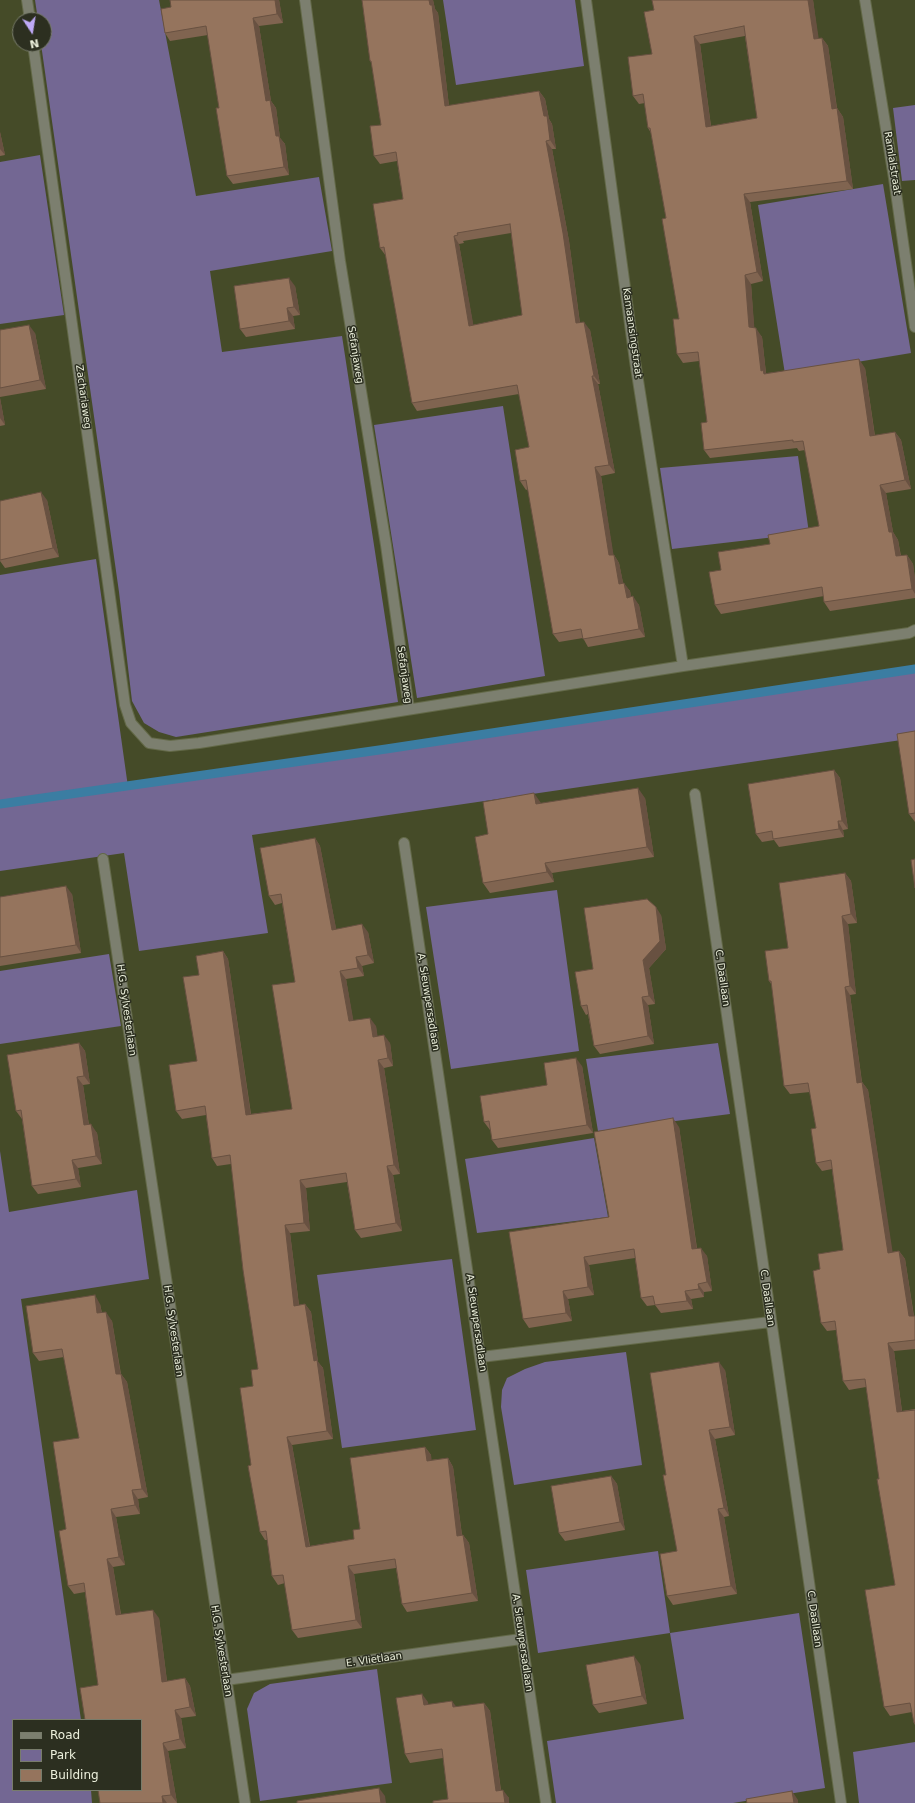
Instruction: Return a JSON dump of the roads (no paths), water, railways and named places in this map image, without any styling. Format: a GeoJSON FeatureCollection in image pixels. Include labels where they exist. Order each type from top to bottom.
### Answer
{"type":"FeatureCollection","features":[{"type":"Feature","properties":{"kind":"street"},"geometry":{"type":"LineString","coordinates":[[27,0],[29,12]]}},
{"type":"Feature","properties":{"kind":"street","name":"Sefanjaweg"},"geometry":{"type":"LineString","coordinates":[[305,0],[340,261],[386,545],[409,709]]}},
{"type":"Feature","properties":{"kind":"street","name":"Kamaansingstraat"},"geometry":{"type":"LineString","coordinates":[[586,0],[635,361],[683,666]]}},
{"type":"Feature","properties":{"kind":"street","name":"Ramlalstraat"},"geometry":{"type":"LineString","coordinates":[[865,0],[894,178],[915,327]]}},
{"type":"Feature","properties":{"kind":"street","name":"Zachariaweg"},"geometry":{"type":"LineString","coordinates":[[34,52],[125,705],[131,723],[149,742],[170,746],[199,743],[409,709]]}},
{"type":"Feature","properties":{"kind":"street"},"geometry":{"type":"LineString","coordinates":[[409,709],[683,666],[909,633],[915,630]]}},
{"type":"Feature","properties":{"kind":"street","name":"C. Daallaan"},"geometry":{"type":"LineString","coordinates":[[695,794],[770,1322],[841,1803]]}},
{"type":"Feature","properties":{"kind":"street","name":"A. Sieuwpersadlaan"},"geometry":{"type":"LineString","coordinates":[[404,843],[546,1803]]}},
{"type":"Feature","properties":{"kind":"street","name":"H.G. Sylvesterlaan"},"geometry":{"type":"LineString","coordinates":[[103,859],[245,1803]]}},
{"type":"Feature","properties":{"kind":"street"},"geometry":{"type":"LineString","coordinates":[[481,1357],[770,1322]]}},
{"type":"Feature","properties":{"kind":"street","name":"E. Vlietlaan"},"geometry":{"type":"LineString","coordinates":[[226,1680],[521,1639]]}},
{"type":"Feature","properties":{"kind":"waterway"},"geometry":{"type":"LineString","coordinates":[[0,804],[386,749],[915,669]]}}]}
